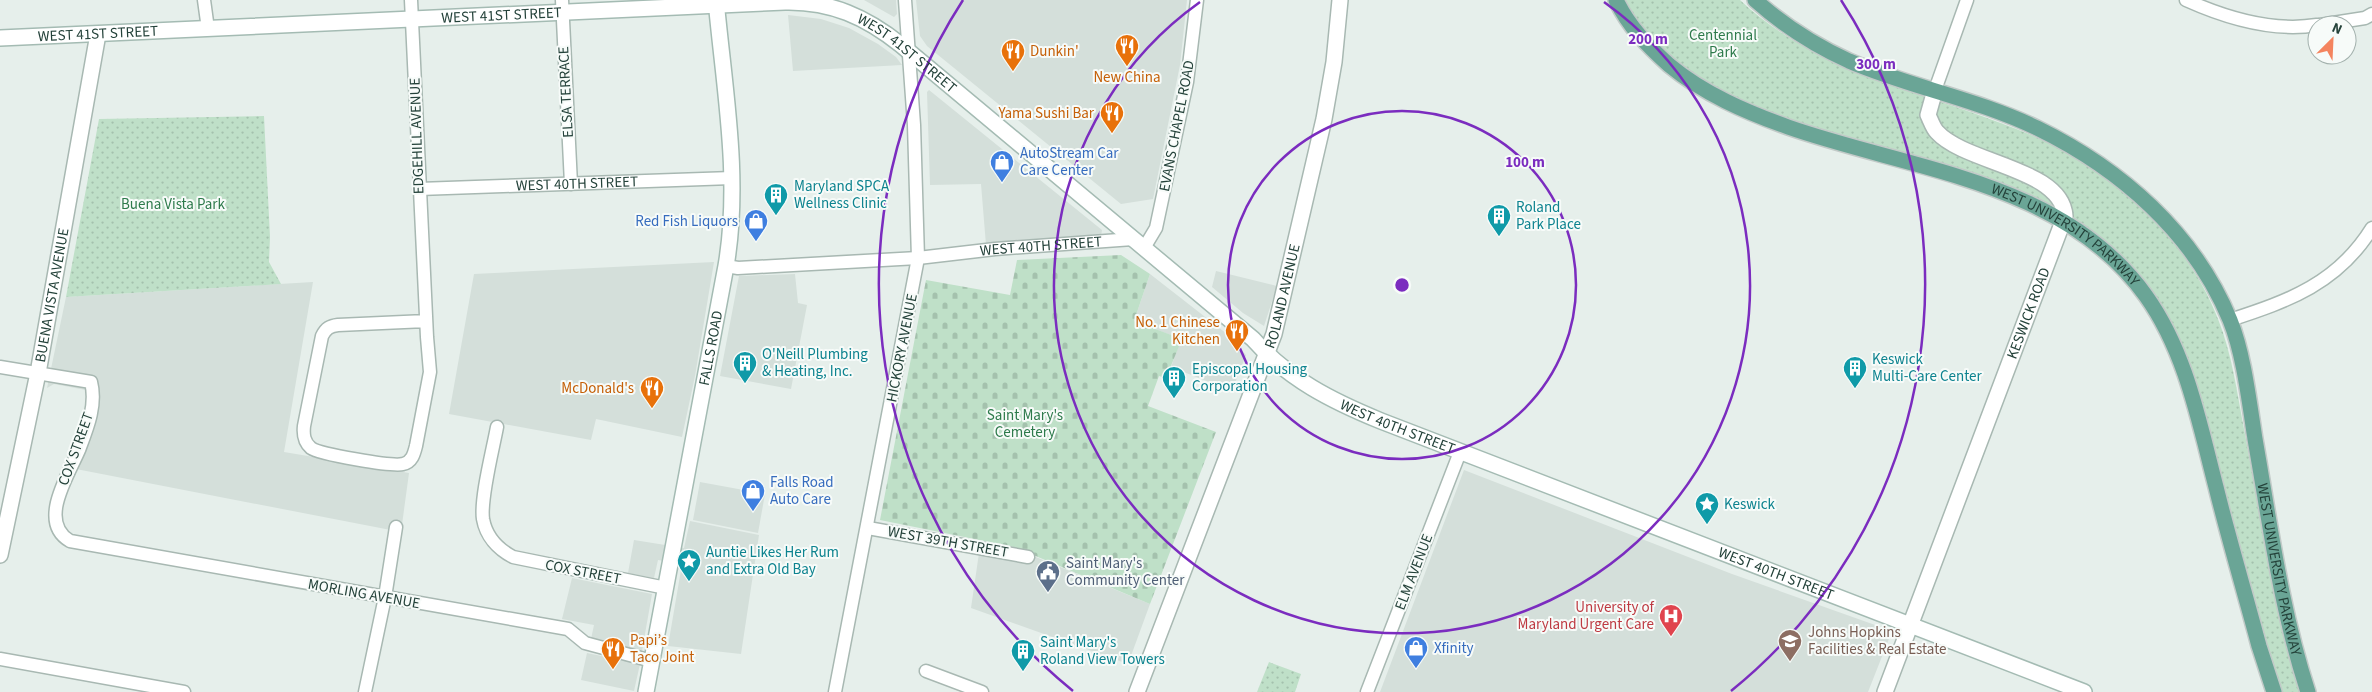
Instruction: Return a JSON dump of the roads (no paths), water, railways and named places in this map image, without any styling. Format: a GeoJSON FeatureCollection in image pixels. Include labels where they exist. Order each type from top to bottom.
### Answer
{"type":"FeatureCollection","features":[{"type":"Feature","properties":{"kind":"main road","name":"ROLAND AVENUE"},"geometry":{"type":"LineString","coordinates":[[1137,692],[1274,334],[1324,119],[1334,62],[1340,0]]}},
{"type":"Feature","properties":{"kind":"main road","name":"WEST UNIVERSITY PARKWAY"},"geometry":{"type":"LineString","coordinates":[[1616,0],[1637,34],[1657,54],[1678,72],[1719,99],[1774,122],[1828,140],[1934,169],[1998,190],[2064,222],[2099,246],[2126,271],[2153,306],[2168,333],[2183,367],[2259,646],[2274,692]]}},
{"type":"Feature","properties":{"kind":"main road","name":"WEST UNIVERSITY PARKWAY"},"geometry":{"type":"LineString","coordinates":[[1755,0],[1787,26],[1827,50],[1850,61],[2035,127],[2105,167],[2150,204],[2185,243],[2215,288],[2230,320],[2244,376],[2277,568],[2297,658],[2308,692]]}},
{"type":"Feature","properties":{"kind":"main road","name":"WEST 41ST STREET"},"geometry":{"type":"LineString","coordinates":[[0,38],[412,20],[562,7],[800,2],[838,8],[871,23],[908,51],[1139,244]]}},
{"type":"Feature","properties":{"kind":"main road","name":"FALLS ROAD"},"geometry":{"type":"LineString","coordinates":[[646,692],[733,223],[732,178],[717,3]]}},
{"type":"Feature","properties":{"kind":"main road","name":"BUENA VISTA AVENUE"},"geometry":{"type":"LineString","coordinates":[[0,556],[38,373],[98,34]]}},
{"type":"Feature","properties":{"kind":"main road"},"geometry":{"type":"LineString","coordinates":[[1935,90],[1928,115],[1936,131],[1956,146],[2020,173],[2054,191],[2063,202],[2064,222]]}},
{"type":"Feature","properties":{"kind":"main road","name":"KESWICK ROAD"},"geometry":{"type":"LineString","coordinates":[[1885,692],[2064,222]]}},
{"type":"Feature","properties":{"kind":"main road","name":"WEST 40TH STREET"},"geometry":{"type":"LineString","coordinates":[[1139,244],[1253,339],[1266,354],[1297,380],[1332,400],[1460,452],[2084,692]]}},
{"type":"Feature","properties":{"kind":"street"},"geometry":{"type":"LineString","coordinates":[[204,0],[208,29]]}},
{"type":"Feature","properties":{"kind":"street","name":"EDGEHILL AVENUE"},"geometry":{"type":"LineString","coordinates":[[411,0],[430,372],[416,446],[413,456],[408,462],[396,465],[323,453],[309,447],[305,440],[304,426],[322,336],[325,330],[330,326],[338,325],[426,321]]}},
{"type":"Feature","properties":{"kind":"street","name":"HICKORY AVENUE"},"geometry":{"type":"LineString","coordinates":[[835,692],[868,528],[918,258],[914,125],[905,0]]}},
{"type":"Feature","properties":{"kind":"street","name":"EVANS CHAPEL ROAD"},"geometry":{"type":"LineString","coordinates":[[1139,244],[1154,234],[1158,218],[1187,82],[1197,0]]}},
{"type":"Feature","properties":{"kind":"street"},"geometry":{"type":"LineString","coordinates":[[1935,90],[1967,0]]}},
{"type":"Feature","properties":{"kind":"street"},"geometry":{"type":"LineString","coordinates":[[2186,0],[2243,20],[2271,25],[2300,28],[2307,27]]}},
{"type":"Feature","properties":{"kind":"street","name":"ELSA TERRACE"},"geometry":{"type":"LineString","coordinates":[[562,7],[570,184]]}},
{"type":"Feature","properties":{"kind":"street"},"geometry":{"type":"LineString","coordinates":[[2357,19],[2372,14]]}},
{"type":"Feature","properties":{"kind":"street","name":"WEST 40TH STREET"},"geometry":{"type":"LineString","coordinates":[[420,190],[732,178]]}},
{"type":"Feature","properties":{"kind":"street"},"geometry":{"type":"LineString","coordinates":[[2230,320],[2284,301],[2318,284],[2341,267],[2355,253],[2372,228]]}},
{"type":"Feature","properties":{"kind":"street","name":"WEST 40TH STREET"},"geometry":{"type":"LineString","coordinates":[[726,266],[738,268],[918,258],[995,249],[1139,244]]}},
{"type":"Feature","properties":{"kind":"street","name":"COX STREET"},"geometry":{"type":"LineString","coordinates":[[0,367],[91,382],[93,390],[89,422],[78,452],[63,480],[58,506],[57,528],[63,537],[70,541]]}},
{"type":"Feature","properties":{"kind":"street","name":"COX STREET"},"geometry":{"type":"LineString","coordinates":[[497,427],[483,517],[489,534],[501,551],[513,557],[666,588]]}},
{"type":"Feature","properties":{"kind":"street","name":"ELM AVENUE"},"geometry":{"type":"LineString","coordinates":[[1367,692],[1460,452]]}},
{"type":"Feature","properties":{"kind":"street"},"geometry":{"type":"LineString","coordinates":[[365,692],[385,598],[396,527]]}},
{"type":"Feature","properties":{"kind":"street","name":"WEST 39TH STREET"},"geometry":{"type":"LineString","coordinates":[[868,528],[1028,557]]}},
{"type":"Feature","properties":{"kind":"street","name":"MORLING AVENUE"},"geometry":{"type":"LineString","coordinates":[[70,541],[568,629],[585,643],[652,661]]}},
{"type":"Feature","properties":{"kind":"street"},"geometry":{"type":"LineString","coordinates":[[0,659],[184,692]]}},
{"type":"Feature","properties":{"kind":"street"},"geometry":{"type":"LineString","coordinates":[[926,671],[982,692]]}},
{"type":"Feature","properties":{"kind":"place","name":"New China"},"geometry":{"type":"Point","coordinates":[1127,67]}},
{"type":"Feature","properties":{"kind":"place","name":"Dunkin'"},"geometry":{"type":"Point","coordinates":[1013,72]}},
{"type":"Feature","properties":{"kind":"place","name":"Yama Sushi Bar"},"geometry":{"type":"Point","coordinates":[1112,134]}},
{"type":"Feature","properties":{"kind":"place","name":"AutoStream Car Care Center"},"geometry":{"type":"Point","coordinates":[1002,183]}},
{"type":"Feature","properties":{"kind":"place","name":"Maryland SPCA Wellness Clinic"},"geometry":{"type":"Point","coordinates":[776,216]}},
{"type":"Feature","properties":{"kind":"place","name":"Roland Park Place"},"geometry":{"type":"Point","coordinates":[1499,237]}},
{"type":"Feature","properties":{"kind":"place","name":"Red Fish Liquors"},"geometry":{"type":"Point","coordinates":[756,242]}},
{"type":"Feature","properties":{"kind":"place","name":"No. 1 Chinese Kitchen"},"geometry":{"type":"Point","coordinates":[1237,352]}},
{"type":"Feature","properties":{"kind":"place","name":"O'Neill Plumbing & Heating, Inc."},"geometry":{"type":"Point","coordinates":[745,384]}},
{"type":"Feature","properties":{"kind":"place","name":"Keswick Multi-Care Center"},"geometry":{"type":"Point","coordinates":[1855,389]}},
{"type":"Feature","properties":{"kind":"place","name":"Episcopal Housing Corporation"},"geometry":{"type":"Point","coordinates":[1174,399]}},
{"type":"Feature","properties":{"kind":"place","name":"McDonald's"},"geometry":{"type":"Point","coordinates":[652,409]}},
{"type":"Feature","properties":{"kind":"place","name":"Falls Road Auto Care"},"geometry":{"type":"Point","coordinates":[753,512]}},
{"type":"Feature","properties":{"kind":"place","name":"Keswick"},"geometry":{"type":"Point","coordinates":[1707,525]}},
{"type":"Feature","properties":{"kind":"place","name":"Auntie Likes Her Rum and Extra Old Bay"},"geometry":{"type":"Point","coordinates":[689,582]}},
{"type":"Feature","properties":{"kind":"place","name":"Saint Mary's Community Center"},"geometry":{"type":"Point","coordinates":[1048,593]}},
{"type":"Feature","properties":{"kind":"place","name":"University of Maryland Urgent Care"},"geometry":{"type":"Point","coordinates":[1671,637]}},
{"type":"Feature","properties":{"kind":"place","name":"Johns Hopkins Facilities & Real Estate"},"geometry":{"type":"Point","coordinates":[1790,662]}},
{"type":"Feature","properties":{"kind":"place","name":"Xfinity"},"geometry":{"type":"Point","coordinates":[1416,669]}},
{"type":"Feature","properties":{"kind":"place","name":"Papi’s Taco Joint"},"geometry":{"type":"Point","coordinates":[613,670]}},
{"type":"Feature","properties":{"kind":"place","name":"Saint Mary's Roland View Towers"},"geometry":{"type":"Point","coordinates":[1023,672]}},
{"type":"Feature","properties":{"kind":"park label","name":"Centennial Park"},"geometry":{"type":"Point","coordinates":[1723,44]}},
{"type":"Feature","properties":{"kind":"park label","name":"Buena Vista Park"},"geometry":{"type":"Point","coordinates":[173,204]}},
{"type":"Feature","properties":{"kind":"park label","name":"Saint Mary's Cemetery"},"geometry":{"type":"Point","coordinates":[1025,424]}}]}
